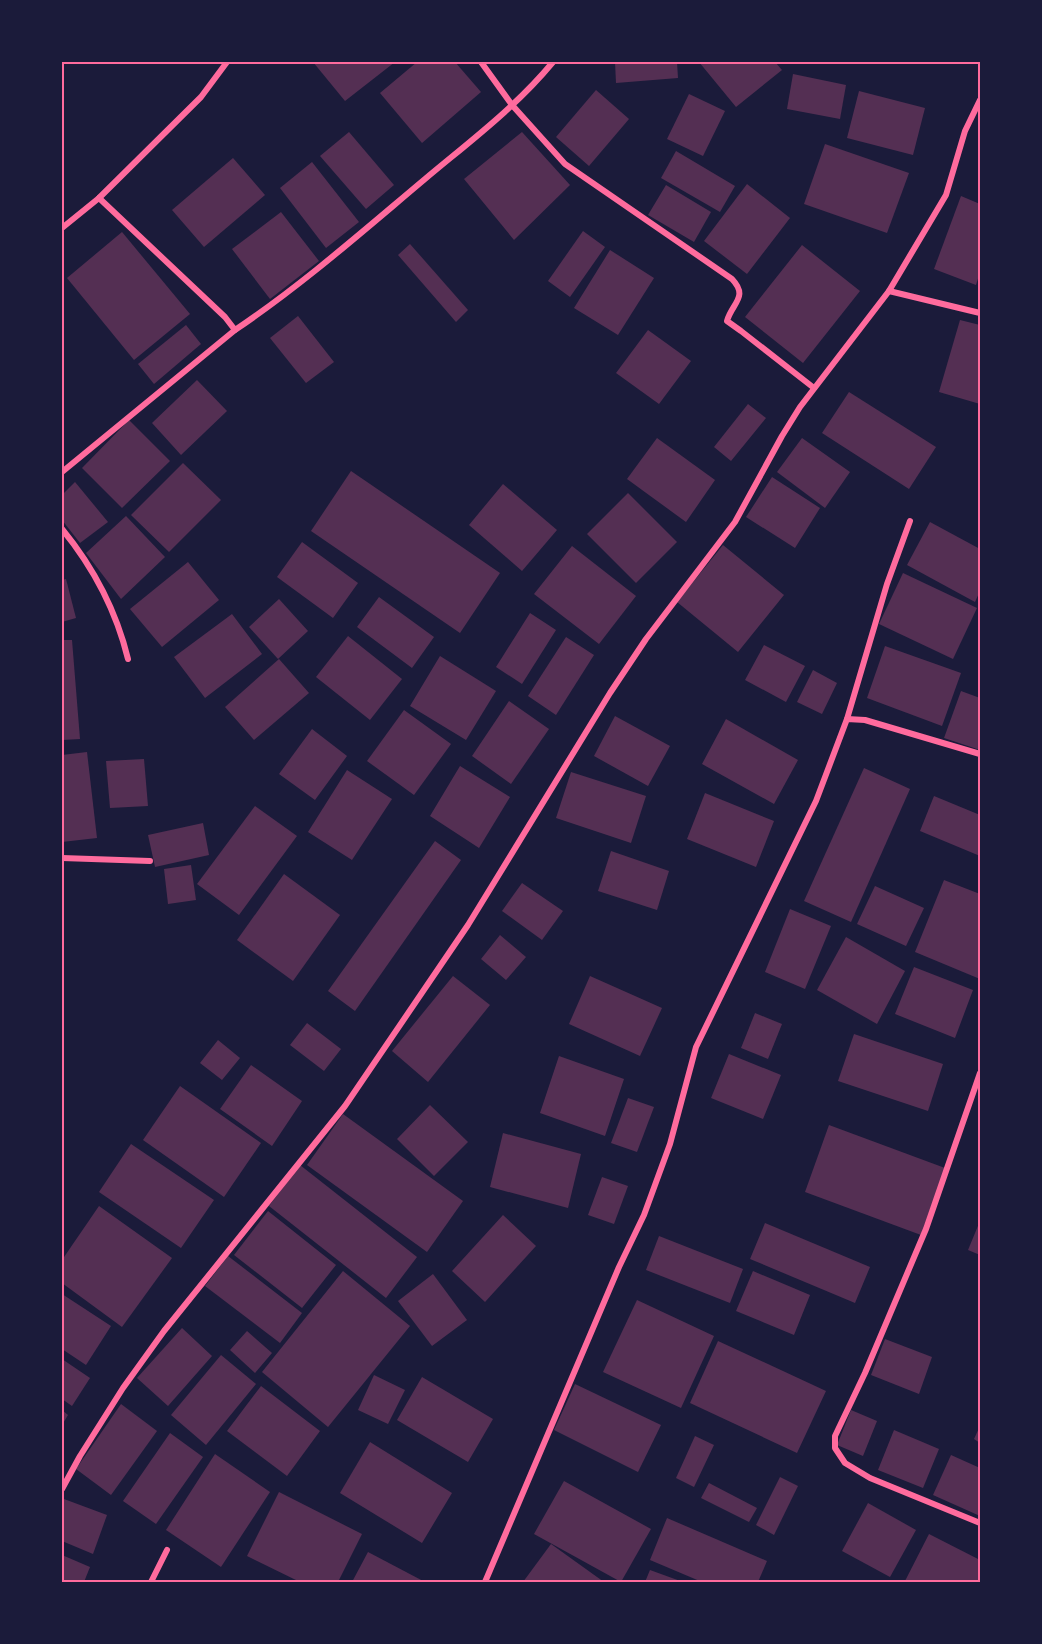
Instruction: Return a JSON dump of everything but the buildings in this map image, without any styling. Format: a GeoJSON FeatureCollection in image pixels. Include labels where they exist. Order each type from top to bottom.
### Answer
{"type":"FeatureCollection","features":[{"type":"Feature","properties":{"kind":"street"},"geometry":{"type":"LineString","coordinates":[[62,228],[99,198],[201,97],[227,62]]}},
{"type":"Feature","properties":{"kind":"street"},"geometry":{"type":"LineString","coordinates":[[481,62],[512,105],[565,164],[732,279],[740,291],[739,298],[728,316],[728,324],[741,331],[814,388]]}},
{"type":"Feature","properties":{"kind":"street"},"geometry":{"type":"LineString","coordinates":[[62,472],[235,330],[258,316],[372,224],[512,105],[553,62]]}},
{"type":"Feature","properties":{"kind":"street"},"geometry":{"type":"LineString","coordinates":[[62,1489],[123,1388],[164,1330],[345,1106],[468,925],[646,639],[735,522],[782,435],[814,388],[889,291],[946,195],[965,131],[981,100]]}},
{"type":"Feature","properties":{"kind":"street"},"geometry":{"type":"LineString","coordinates":[[99,198],[225,317],[235,330]]}},
{"type":"Feature","properties":{"kind":"street"},"geometry":{"type":"LineString","coordinates":[[889,291],[981,313]]}},
{"type":"Feature","properties":{"kind":"street"},"geometry":{"type":"LineString","coordinates":[[485,1582],[619,1267],[644,1215],[670,1144],[696,1047],[816,801],[847,719],[887,584],[910,521]]}},
{"type":"Feature","properties":{"kind":"street"},"geometry":{"type":"LineString","coordinates":[[62,529],[101,584],[121,629],[128,659]]}},
{"type":"Feature","properties":{"kind":"street"},"geometry":{"type":"LineString","coordinates":[[847,719],[865,720],[981,754]]}},
{"type":"Feature","properties":{"kind":"street"},"geometry":{"type":"LineString","coordinates":[[62,858],[150,861]]}},
{"type":"Feature","properties":{"kind":"street"},"geometry":{"type":"LineString","coordinates":[[981,1073],[926,1229],[834,1443],[845,1463],[870,1478],[981,1523]]}},
{"type":"Feature","properties":{"kind":"street"},"geometry":{"type":"LineString","coordinates":[[151,1582],[167,1550]]}}]}
